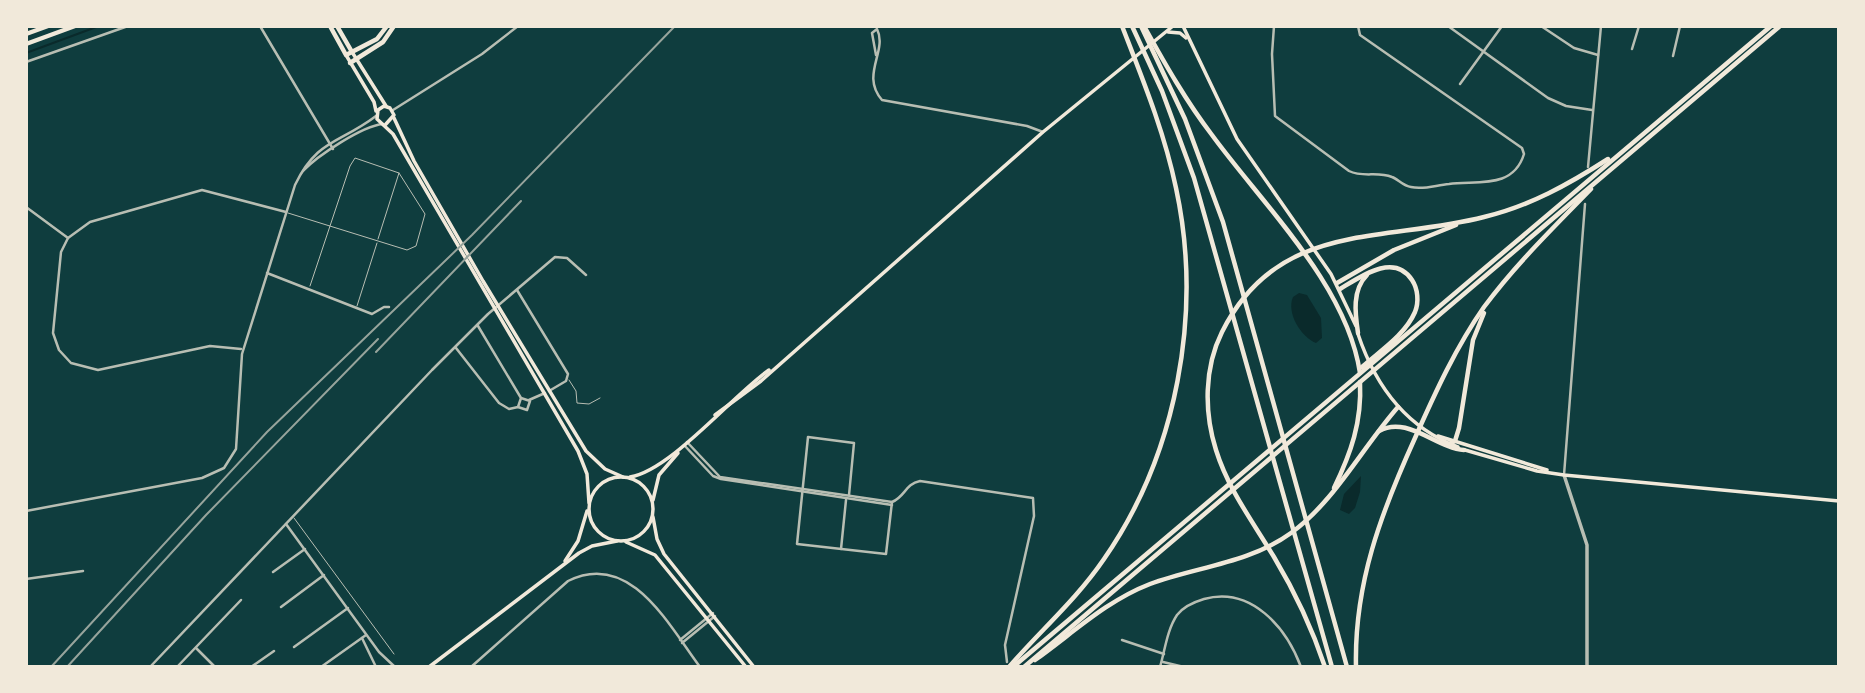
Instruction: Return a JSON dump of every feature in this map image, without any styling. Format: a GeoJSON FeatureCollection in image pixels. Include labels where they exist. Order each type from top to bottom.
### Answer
{"type":"FeatureCollection","features":[{"type":"Feature","properties":{"kind":"highway"},"geometry":{"type":"LineString","coordinates":[[26,34],[48,26]]}},
{"type":"Feature","properties":{"kind":"highway"},"geometry":{"type":"LineString","coordinates":[[26,44],[75,26]]}},
{"type":"Feature","properties":{"kind":"highway"},"geometry":{"type":"LineString","coordinates":[[330,26],[346,55],[377,39],[387,26]]}},
{"type":"Feature","properties":{"kind":"highway"},"geometry":{"type":"LineString","coordinates":[[337,26],[352,52]]}},
{"type":"Feature","properties":{"kind":"highway"},"geometry":{"type":"LineString","coordinates":[[350,62],[383,42],[394,26]]}},
{"type":"Feature","properties":{"kind":"highway"},"geometry":{"type":"LineString","coordinates":[[1010,665],[1076,597],[1121,532],[1156,457],[1181,364],[1186,289],[1182,215],[1156,113],[1122,26]]}},
{"type":"Feature","properties":{"kind":"highway"},"geometry":{"type":"LineString","coordinates":[[1132,26],[1162,91],[1194,178],[1332,667]]}},
{"type":"Feature","properties":{"kind":"highway"},"geometry":{"type":"LineString","coordinates":[[1143,26],[1190,105],[1312,267],[1342,317],[1354,348],[1360,377],[1360,416],[1351,451],[1334,488]]}},
{"type":"Feature","properties":{"kind":"highway"},"geometry":{"type":"LineString","coordinates":[[1143,26],[1185,119],[1223,222],[1347,667]]}},
{"type":"Feature","properties":{"kind":"highway"},"geometry":{"type":"LineString","coordinates":[[1010,665],[1770,26]]}},
{"type":"Feature","properties":{"kind":"highway"},"geometry":{"type":"LineString","coordinates":[[1025,667],[1213,504],[1780,26]]}},
{"type":"Feature","properties":{"kind":"highway"},"geometry":{"type":"LineString","coordinates":[[1337,283],[1402,246],[1548,195],[1624,150]]}},
{"type":"Feature","properties":{"kind":"highway"},"geometry":{"type":"LineString","coordinates":[[1356,667],[1358,606],[1375,535],[1432,399],[1468,333],[1495,293],[1609,171]]}},
{"type":"Feature","properties":{"kind":"highway"},"geometry":{"type":"LineString","coordinates":[[1325,667],[1296,597],[1222,469],[1211,432],[1207,406],[1216,348],[1235,309],[1258,282],[1284,261],[1321,245],[1367,235],[1467,222]]}},
{"type":"Feature","properties":{"kind":"highway"},"geometry":{"type":"LineString","coordinates":[[1331,396],[1404,329],[1417,305],[1416,288],[1402,270],[1386,267],[1370,272],[1340,289]]}},
{"type":"Feature","properties":{"kind":"highway"},"geometry":{"type":"LineString","coordinates":[[1358,333],[1357,292],[1370,272]]}},
{"type":"Feature","properties":{"kind":"highway"},"geometry":{"type":"LineString","coordinates":[[1449,444],[1455,441],[1465,403],[1473,340],[1495,293]]}},
{"type":"Feature","properties":{"kind":"highway"},"geometry":{"type":"LineString","coordinates":[[1025,667],[1085,620],[1123,596],[1169,578],[1264,549],[1290,534],[1315,511],[1398,407]]}},
{"type":"Feature","properties":{"kind":"highway"},"geometry":{"type":"LineString","coordinates":[[1376,433],[1387,427],[1406,428],[1464,450]]}},
{"type":"Feature","properties":{"kind":"main road"},"geometry":{"type":"LineString","coordinates":[[558,567],[577,545],[589,504],[603,483],[655,469],[715,415],[751,390],[1043,132],[1173,26]]}},
{"type":"Feature","properties":{"kind":"main road"},"geometry":{"type":"LineString","coordinates":[[1183,26],[1237,139],[1337,283],[1383,388],[1398,407],[1432,437],[1464,450],[1537,471],[1839,501]]}},
{"type":"Feature","properties":{"kind":"main road"},"geometry":{"type":"LineString","coordinates":[[1162,34],[1180,33],[1192,46]]}},
{"type":"Feature","properties":{"kind":"main road"},"geometry":{"type":"LineString","coordinates":[[352,52],[380,101],[393,110],[394,118],[431,190],[547,392],[584,464],[589,504],[596,529],[617,541]]}},
{"type":"Feature","properties":{"kind":"main road"},"geometry":{"type":"LineString","coordinates":[[346,55],[374,102],[376,114],[590,457],[605,470],[643,486],[653,506]]}},
{"type":"Feature","properties":{"kind":"main road"},"geometry":{"type":"LineString","coordinates":[[376,114],[381,108],[388,107]]}},
{"type":"Feature","properties":{"kind":"main road"},"geometry":{"type":"LineString","coordinates":[[384,124],[394,118]]}},
{"type":"Feature","properties":{"kind":"main road"},"geometry":{"type":"LineString","coordinates":[[1432,437],[1455,441],[1561,474]]}},
{"type":"Feature","properties":{"kind":"main road"},"geometry":{"type":"LineString","coordinates":[[685,443],[657,478],[653,514],[662,550],[754,667]]}},
{"type":"Feature","properties":{"kind":"main road"},"geometry":{"type":"LineString","coordinates":[[429,667],[558,567],[588,547],[624,541],[642,534],[653,514]]}},
{"type":"Feature","properties":{"kind":"main road"},"geometry":{"type":"LineString","coordinates":[[624,541],[655,555],[746,667]]}},
{"type":"Feature","properties":{"kind":"street"},"geometry":{"type":"LineString","coordinates":[[26,62],[128,26]]}},
{"type":"Feature","properties":{"kind":"street"},"geometry":{"type":"LineString","coordinates":[[261,26],[333,149]]}},
{"type":"Feature","properties":{"kind":"street"},"geometry":{"type":"LineString","coordinates":[[393,110],[482,54],[517,26]]}},
{"type":"Feature","properties":{"kind":"street"},"geometry":{"type":"LineString","coordinates":[[1274,26],[1272,54],[1275,116],[1349,171],[1358,175],[1393,177],[1411,187],[1489,184],[1517,168],[1524,154],[1522,148],[1360,35],[1358,26]]}},
{"type":"Feature","properties":{"kind":"street"},"geometry":{"type":"LineString","coordinates":[[1448,26],[1548,99],[1566,106],[1592,110]]}},
{"type":"Feature","properties":{"kind":"street"},"geometry":{"type":"LineString","coordinates":[[1460,84],[1502,26]]}},
{"type":"Feature","properties":{"kind":"street"},"geometry":{"type":"LineString","coordinates":[[1541,26],[1574,48],[1598,55]]}},
{"type":"Feature","properties":{"kind":"street"},"geometry":{"type":"LineString","coordinates":[[1588,167],[1601,26]]}},
{"type":"Feature","properties":{"kind":"street"},"geometry":{"type":"LineString","coordinates":[[1632,49],[1639,26]]}},
{"type":"Feature","properties":{"kind":"street"},"geometry":{"type":"LineString","coordinates":[[1673,56],[1680,26]]}},
{"type":"Feature","properties":{"kind":"street"},"geometry":{"type":"LineString","coordinates":[[876,55],[872,33],[877,29],[879,38],[874,90],[882,100],[1027,126],[1043,132]]}},
{"type":"Feature","properties":{"kind":"street"},"geometry":{"type":"LineString","coordinates":[[26,511],[202,478],[224,468],[237,441],[238,381],[243,349],[300,174],[308,160],[376,114]]}},
{"type":"Feature","properties":{"kind":"street"},"geometry":{"type":"LineString","coordinates":[[300,174],[333,149],[369,128],[384,124]]}},
{"type":"Feature","properties":{"kind":"street"},"geometry":{"type":"LineString","coordinates":[[243,349],[228,345],[211,346],[98,370],[71,363],[56,345],[53,333],[61,252],[68,238],[90,222],[202,190],[286,212]]}},
{"type":"Feature","properties":{"kind":"street"},"geometry":{"type":"LineString","coordinates":[[1585,204],[1561,474],[1587,545],[1587,667]]}},
{"type":"Feature","properties":{"kind":"street"},"geometry":{"type":"LineString","coordinates":[[26,207],[68,238]]}},
{"type":"Feature","properties":{"kind":"street"},"geometry":{"type":"LineString","coordinates":[[150,667],[488,314],[555,257],[567,258],[586,275]]}},
{"type":"Feature","properties":{"kind":"street"},"geometry":{"type":"LineString","coordinates":[[267,273],[372,314],[384,306],[389,307]]}},
{"type":"Feature","properties":{"kind":"street"},"geometry":{"type":"LineString","coordinates":[[478,326],[521,398],[529,400],[568,379],[567,371],[517,289]]}},
{"type":"Feature","properties":{"kind":"street"},"geometry":{"type":"LineString","coordinates":[[456,348],[499,403],[509,409],[518,407],[527,410],[531,405],[529,400]]}},
{"type":"Feature","properties":{"kind":"street"},"geometry":{"type":"LineString","coordinates":[[518,407],[521,398]]}},
{"type":"Feature","properties":{"kind":"street"},"geometry":{"type":"LineString","coordinates":[[841,549],[854,443],[808,437],[797,544],[841,549],[886,554],[892,503]]}},
{"type":"Feature","properties":{"kind":"street"},"geometry":{"type":"LineString","coordinates":[[685,443],[713,476],[721,480],[892,503],[900,498],[907,486],[920,481],[1033,498],[1034,516],[1005,645],[1010,665]]}},
{"type":"Feature","properties":{"kind":"street"},"geometry":{"type":"LineString","coordinates":[[286,524],[366,635],[395,667]]}},
{"type":"Feature","properties":{"kind":"street"},"geometry":{"type":"LineString","coordinates":[[273,572],[305,549]]}},
{"type":"Feature","properties":{"kind":"street"},"geometry":{"type":"LineString","coordinates":[[26,579],[83,571]]}},
{"type":"Feature","properties":{"kind":"street"},"geometry":{"type":"LineString","coordinates":[[471,667],[568,581],[592,573],[617,575],[634,584],[700,667]]}},
{"type":"Feature","properties":{"kind":"street"},"geometry":{"type":"LineString","coordinates":[[281,607],[324,575]]}},
{"type":"Feature","properties":{"kind":"street"},"geometry":{"type":"LineString","coordinates":[[1160,667],[1173,622],[1183,608],[1207,598],[1233,598],[1249,602],[1269,616],[1290,645],[1301,667]]}},
{"type":"Feature","properties":{"kind":"street"},"geometry":{"type":"LineString","coordinates":[[177,667],[241,600]]}},
{"type":"Feature","properties":{"kind":"street"},"geometry":{"type":"LineString","coordinates":[[294,647],[348,608]]}},
{"type":"Feature","properties":{"kind":"street"},"geometry":{"type":"LineString","coordinates":[[681,641],[714,615]]}},
{"type":"Feature","properties":{"kind":"street"},"geometry":{"type":"LineString","coordinates":[[321,667],[366,635]]}},
{"type":"Feature","properties":{"kind":"street"},"geometry":{"type":"LineString","coordinates":[[362,638],[376,667]]}},
{"type":"Feature","properties":{"kind":"street"},"geometry":{"type":"LineString","coordinates":[[1122,640],[1164,654]]}},
{"type":"Feature","properties":{"kind":"street"},"geometry":{"type":"LineString","coordinates":[[196,648],[215,667]]}},
{"type":"Feature","properties":{"kind":"street"},"geometry":{"type":"LineString","coordinates":[[251,667],[274,651]]}},
{"type":"Feature","properties":{"kind":"street"},"geometry":{"type":"LineString","coordinates":[[1162,662],[1184,667]]}},
{"type":"Feature","properties":{"kind":"lane"},"geometry":{"type":"LineString","coordinates":[[286,212],[331,227],[413,250],[424,222],[423,208],[399,173],[359,158],[352,160],[331,227],[309,290]]}},
{"type":"Feature","properties":{"kind":"lane"},"geometry":{"type":"LineString","coordinates":[[356,308],[399,173]]}},
{"type":"Feature","properties":{"kind":"lane"},"geometry":{"type":"LineString","coordinates":[[568,379],[576,391],[577,403],[589,404],[600,398]]}},
{"type":"Feature","properties":{"kind":"lane"},"geometry":{"type":"LineString","coordinates":[[292,516],[394,654]]}},
{"type":"Feature","properties":{"kind":"water"},"geometry":{"type":"Polygon","coordinates":[[[1299,293],[1307,295],[1321,318],[1322,338],[1316,343],[1305,336],[1293,317],[1291,303],[1293,297],[1299,293]]]}},
{"type":"Feature","properties":{"kind":"water"},"geometry":{"type":"Polygon","coordinates":[[[1361,476],[1355,508],[1349,514],[1340,510],[1344,494],[1361,476]]]}},
{"type":"Feature","properties":{"kind":"waterway"},"geometry":{"type":"LineString","coordinates":[[26,53],[99,26]]}},
{"type":"Feature","properties":{"kind":"railway"},"geometry":{"type":"LineString","coordinates":[[51,667],[267,432],[472,235],[675,26]]}},
{"type":"Feature","properties":{"kind":"railway"},"geometry":{"type":"LineString","coordinates":[[376,352],[521,201]]}},
{"type":"Feature","properties":{"kind":"railway"},"geometry":{"type":"LineString","coordinates":[[67,667],[206,515],[378,339]]}}]}
